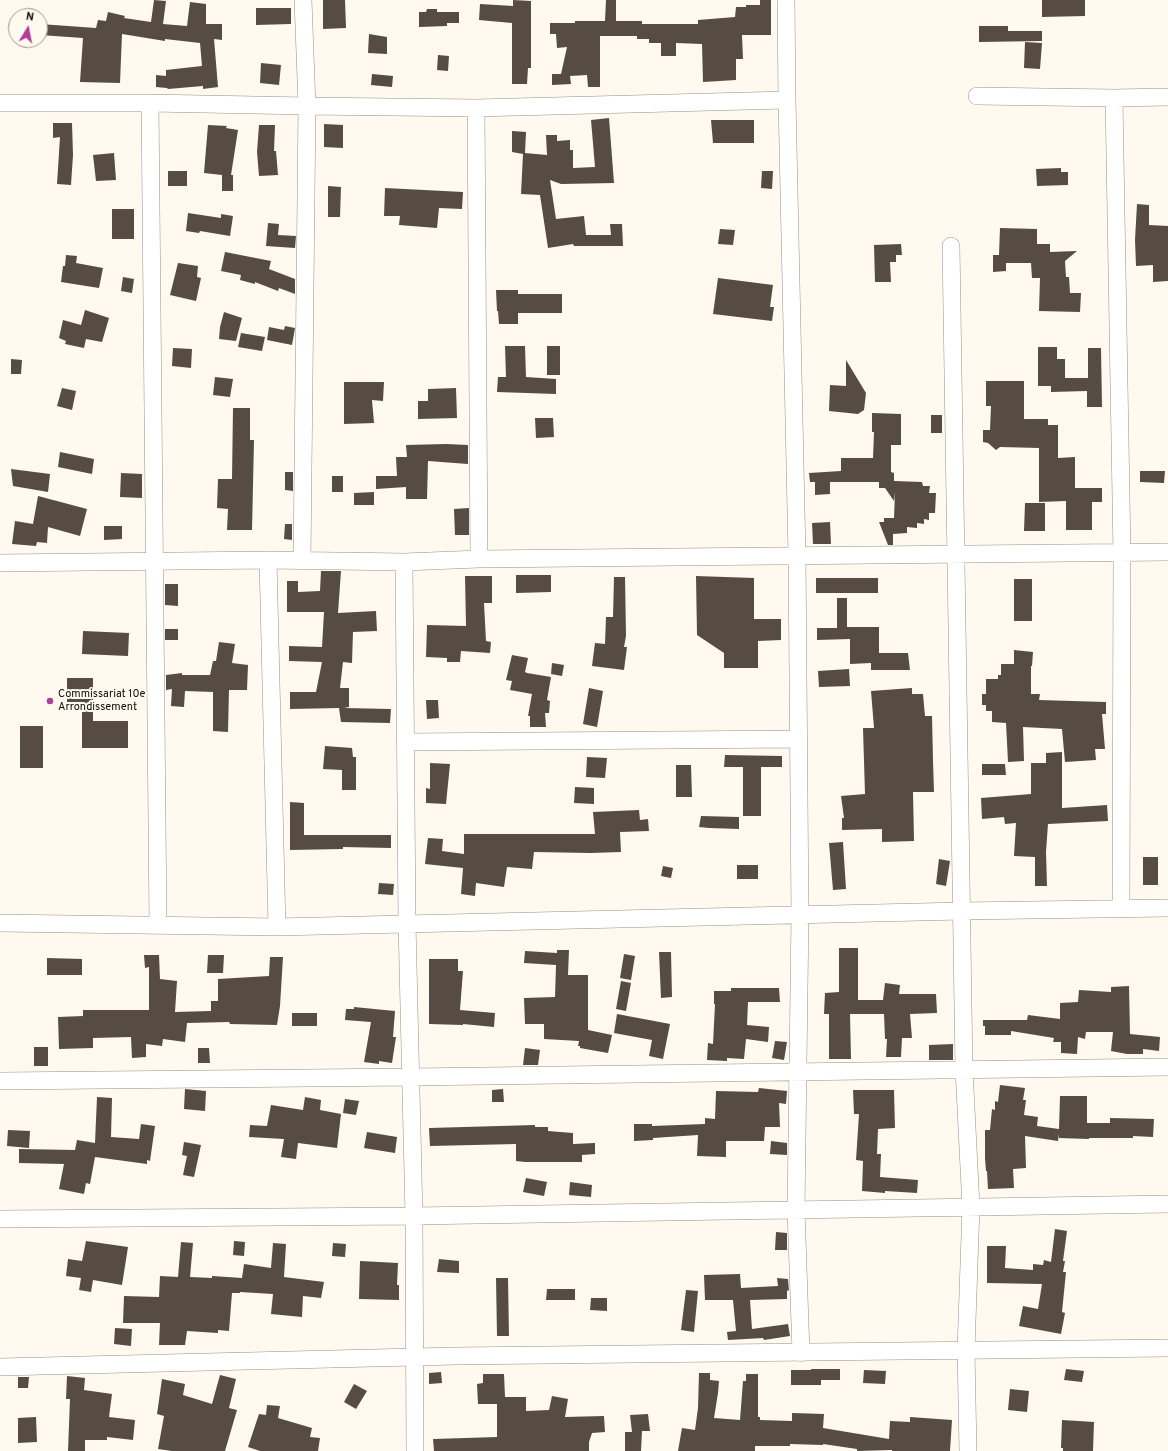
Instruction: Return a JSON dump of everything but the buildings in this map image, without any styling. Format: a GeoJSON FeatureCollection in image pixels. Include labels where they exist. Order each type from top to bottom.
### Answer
{"type":"FeatureCollection","features":[{"type":"Feature","properties":{"kind":"street"},"geometry":{"type":"LineString","coordinates":[[302,560],[307,106],[304,0]]}},
{"type":"Feature","properties":{"kind":"street"},"geometry":{"type":"LineString","coordinates":[[786,0],[797,555],[800,916],[796,1210],[801,1353]]}},
{"type":"Feature","properties":{"kind":"street"},"geometry":{"type":"LineString","coordinates":[[977,96],[1114,98],[1168,97]]}},
{"type":"Feature","properties":{"kind":"street"},"geometry":{"type":"LineString","coordinates":[[1114,98],[1122,554],[1121,909]]}},
{"type":"Feature","properties":{"kind":"street"},"geometry":{"type":"LineString","coordinates":[[0,103],[150,103],[476,108],[787,100]]}},
{"type":"Feature","properties":{"kind":"street"},"geometry":{"type":"LineString","coordinates":[[150,103],[158,924]]}},
{"type":"Feature","properties":{"kind":"street"},"geometry":{"type":"LineString","coordinates":[[476,108],[479,559]]}},
{"type":"Feature","properties":{"kind":"street"},"geometry":{"type":"LineString","coordinates":[[951,246],[964,1069],[971,1207],[966,1350],[968,1451]]}},
{"type":"Feature","properties":{"kind":"street"},"geometry":{"type":"LineString","coordinates":[[0,563],[268,560],[404,562],[479,559],[797,555],[1122,554],[1168,552]]}},
{"type":"Feature","properties":{"kind":"street"},"geometry":{"type":"LineString","coordinates":[[268,560],[278,927]]}},
{"type":"Feature","properties":{"kind":"street"},"geometry":{"type":"LineString","coordinates":[[404,562],[407,924],[414,1216],[415,1451]]}},
{"type":"Feature","properties":{"kind":"street"},"geometry":{"type":"LineString","coordinates":[[406,742],[798,738]]}},
{"type":"Feature","properties":{"kind":"street"},"geometry":{"type":"LineString","coordinates":[[0,923],[158,924],[278,927],[800,916],[962,911],[1168,908]]}},
{"type":"Feature","properties":{"kind":"street"},"geometry":{"type":"LineString","coordinates":[[0,1081],[1168,1067]]}},
{"type":"Feature","properties":{"kind":"street"},"geometry":{"type":"LineString","coordinates":[[0,1220],[414,1216],[1168,1204]]}},
{"type":"Feature","properties":{"kind":"street"},"geometry":{"type":"LineString","coordinates":[[0,1367],[415,1357],[1168,1348]]}},
{"type":"Feature","properties":{"kind":"place","name":"Commissariat 10e Arrondissement"},"geometry":{"type":"Point","coordinates":[50,701]}}]}
